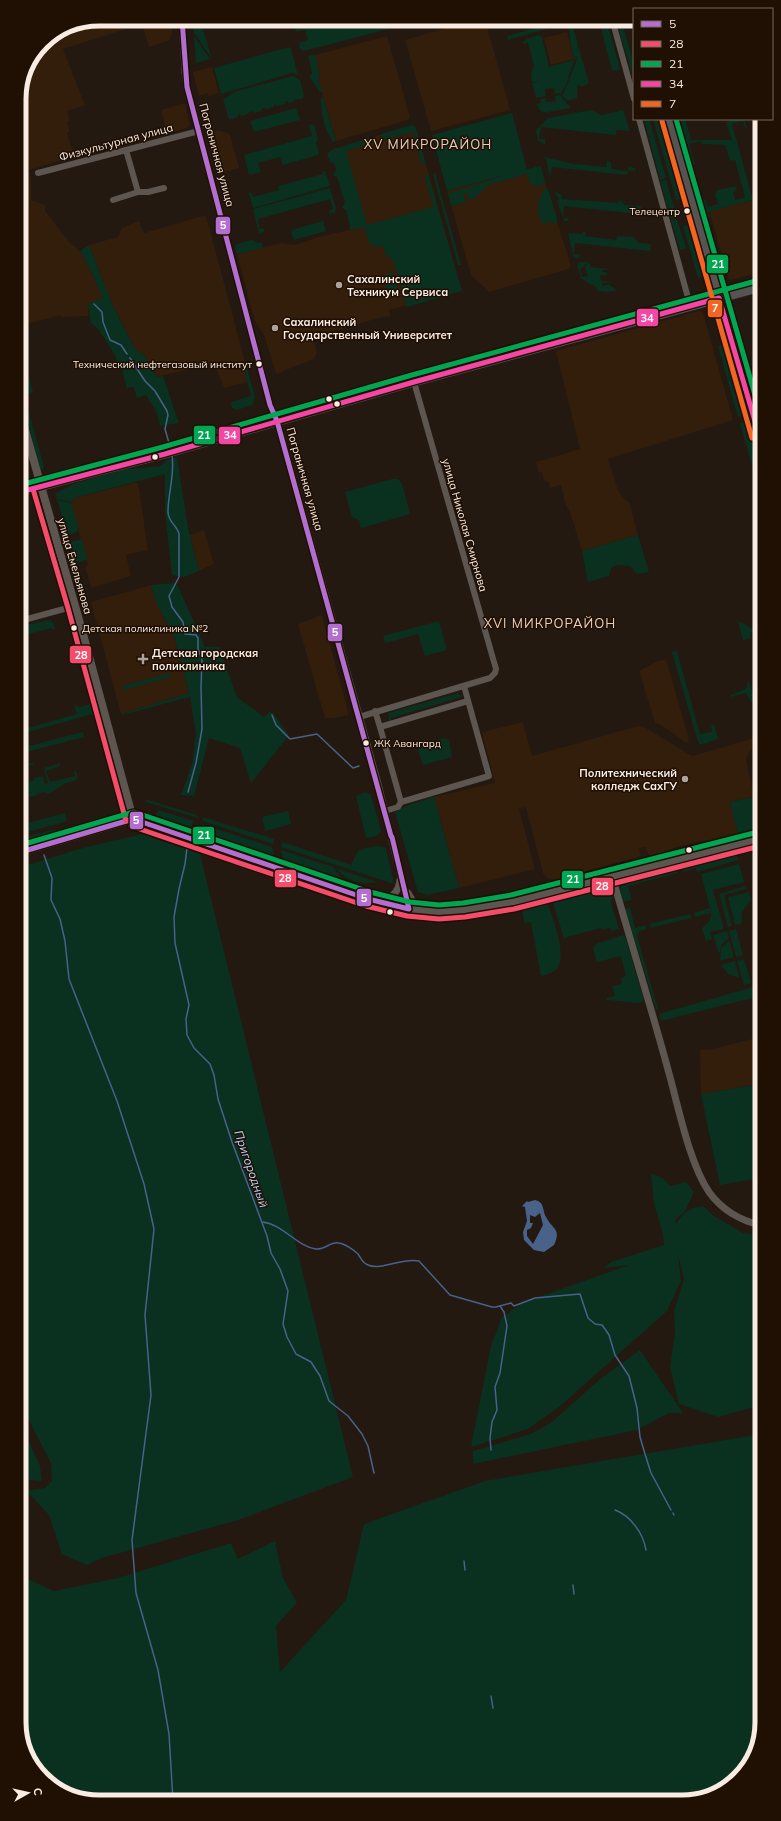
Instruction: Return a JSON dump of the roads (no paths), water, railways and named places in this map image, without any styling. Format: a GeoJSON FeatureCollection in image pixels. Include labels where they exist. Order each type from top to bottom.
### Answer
{"type":"FeatureCollection","features":[{"type":"Feature","properties":{"kind":"main road"},"geometry":{"type":"LineString","coordinates":[[669,120],[755,422]]}},
{"type":"Feature","properties":{"kind":"main road"},"geometry":{"type":"LineString","coordinates":[[26,490],[171,452],[690,305],[755,289]]}},
{"type":"Feature","properties":{"kind":"main road","name":"улица Емельянова"},"geometry":{"type":"LineString","coordinates":[[26,434],[75,606],[133,819]]}},
{"type":"Feature","properties":{"kind":"main road"},"geometry":{"type":"LineString","coordinates":[[26,851],[133,819],[151,827],[377,901],[409,909],[440,912],[464,910],[512,902],[755,840]]}},
{"type":"Feature","properties":{"kind":"street","name":"Пограничная улица"},"geometry":{"type":"LineString","coordinates":[[182,26],[185,72],[199,131],[268,398],[277,421],[385,811],[409,909]]}},
{"type":"Feature","properties":{"kind":"street"},"geometry":{"type":"LineString","coordinates":[[614,26],[633,95]]}},
{"type":"Feature","properties":{"kind":"street"},"geometry":{"type":"LineString","coordinates":[[640,120],[690,305]]}},
{"type":"Feature","properties":{"kind":"street","name":"Физкультурная улица"},"geometry":{"type":"LineString","coordinates":[[38,173],[199,131]]}},
{"type":"Feature","properties":{"kind":"street"},"geometry":{"type":"LineString","coordinates":[[126,150],[138,192]]}},
{"type":"Feature","properties":{"kind":"street"},"geometry":{"type":"LineString","coordinates":[[113,200],[138,192],[148,192],[164,188]]}},
{"type":"Feature","properties":{"kind":"street","name":"улица Николая Смирнова"},"geometry":{"type":"LineString","coordinates":[[414,382],[496,666],[495,673],[490,678],[464,686]]}},
{"type":"Feature","properties":{"kind":"street"},"geometry":{"type":"LineString","coordinates":[[26,619],[75,606]]}},
{"type":"Feature","properties":{"kind":"street"},"geometry":{"type":"LineString","coordinates":[[359,717],[464,686],[489,776],[401,802],[398,807],[385,811]]}},
{"type":"Feature","properties":{"kind":"street"},"geometry":{"type":"LineString","coordinates":[[380,727],[468,701]]}},
{"type":"Feature","properties":{"kind":"street"},"geometry":{"type":"LineString","coordinates":[[375,712],[401,802]]}},
{"type":"Feature","properties":{"kind":"street","name":"Пограничная улица"},"geometry":{"type":"LineString","coordinates":[[401,874],[410,898],[420,909]]}},
{"type":"Feature","properties":{"kind":"street"},"geometry":{"type":"LineString","coordinates":[[377,901],[390,898],[398,892],[401,874]]}},
{"type":"Feature","properties":{"kind":"street"},"geometry":{"type":"LineString","coordinates":[[612,876],[700,1178],[708,1192],[722,1207],[735,1216],[755,1224]]}},
{"type":"Feature","properties":{"kind":"water"},"geometry":{"type":"Polygon","coordinates":[[[535,1200],[542,1204],[548,1221],[557,1232],[554,1245],[544,1252],[534,1250],[524,1240],[523,1232],[527,1221],[525,1207],[522,1206],[527,1201],[535,1200]],[[540,1213],[535,1217],[530,1215],[530,1223],[533,1223],[531,1228],[527,1230],[527,1236],[533,1244],[543,1225],[540,1213]]]}},
{"type":"Feature","properties":{"kind":"waterway","name":"Пригородный"},"geometry":{"type":"LineString","coordinates":[[94,304],[102,312],[103,322],[110,340],[121,345],[127,354]]}},
{"type":"Feature","properties":{"kind":"waterway","name":"Пригородный"},"geometry":{"type":"LineString","coordinates":[[130,358],[145,381],[155,391],[167,411],[168,415],[165,429],[171,450]]}},
{"type":"Feature","properties":{"kind":"waterway","name":"Пригородный"},"geometry":{"type":"LineString","coordinates":[[172,455],[173,470],[168,515],[179,534],[179,577],[169,596],[172,607],[183,622],[185,634],[196,635],[198,638],[198,649],[202,659],[202,729],[196,763],[188,792]]}},
{"type":"Feature","properties":{"kind":"waterway"},"geometry":{"type":"LineString","coordinates":[[272,715],[276,725],[290,739],[317,734],[353,768],[359,766]]}},
{"type":"Feature","properties":{"kind":"waterway","name":"Пригородный"},"geometry":{"type":"LineString","coordinates":[[187,848],[174,917],[175,943],[189,1005],[186,1019],[187,1035],[194,1048],[210,1064],[214,1075],[218,1099],[232,1142],[267,1236],[271,1253],[280,1269],[288,1291],[283,1324],[287,1337],[296,1354],[311,1362],[320,1376],[329,1401],[348,1416],[362,1434],[368,1446],[374,1473]]}},
{"type":"Feature","properties":{"kind":"waterway"},"geometry":{"type":"LineString","coordinates":[[44,855],[52,878],[51,900],[60,919],[65,941],[69,979],[117,1101],[144,1184],[154,1229],[145,1315],[151,1395],[132,1540],[136,1593],[158,1670],[169,1734],[173,1795]]}},
{"type":"Feature","properties":{"kind":"waterway"},"geometry":{"type":"LineString","coordinates":[[262,1222],[276,1227],[309,1247],[319,1249],[333,1243],[339,1243],[349,1247],[358,1254],[364,1263],[368,1265],[379,1266],[413,1260],[419,1261],[450,1295],[492,1307],[511,1303],[514,1306],[535,1298],[580,1294],[588,1318],[595,1324],[602,1325],[605,1329],[609,1335],[615,1355],[629,1376],[637,1408],[640,1437],[645,1454],[651,1473],[671,1510]]}},
{"type":"Feature","properties":{"kind":"waterway"},"geometry":{"type":"LineString","coordinates":[[491,1450],[490,1438],[492,1422],[497,1410],[495,1387],[500,1373],[507,1326],[504,1312],[500,1306]]}},
{"type":"Feature","properties":{"kind":"waterway"},"geometry":{"type":"LineString","coordinates":[[615,1510],[626,1516],[639,1531],[646,1550]]}},
{"type":"Feature","properties":{"kind":"waterway"},"geometry":{"type":"LineString","coordinates":[[464,1561],[465,1570]]}},
{"type":"Feature","properties":{"kind":"waterway"},"geometry":{"type":"LineString","coordinates":[[573,1585],[574,1594]]}},
{"type":"Feature","properties":{"kind":"waterway"},"geometry":{"type":"LineString","coordinates":[[491,1696],[493,1708]]}},
{"type":"Feature","properties":{"kind":"place","name":"Телецентр"},"geometry":{"type":"Point","coordinates":[687,211]}},
{"type":"Feature","properties":{"kind":"place","name":"Сахалинский Техникум Сервиса"},"geometry":{"type":"Point","coordinates":[339,285]}},
{"type":"Feature","properties":{"kind":"place","name":"Сахалинский Государственный Университет"},"geometry":{"type":"Point","coordinates":[275,328]}},
{"type":"Feature","properties":{"kind":"place","name":"Технический нефтегазовый институт"},"geometry":{"type":"Point","coordinates":[259,364]}},
{"type":"Feature","properties":{"kind":"place","name":"Детская поликлиника №2"},"geometry":{"type":"Point","coordinates":[74,628]}},
{"type":"Feature","properties":{"kind":"place","name":"Детская городская поликлиника"},"geometry":{"type":"Point","coordinates":[143,659]}},
{"type":"Feature","properties":{"kind":"place","name":"ЖК Авангард"},"geometry":{"type":"Point","coordinates":[366,743]}},
{"type":"Feature","properties":{"kind":"place","name":"Политехнический колледж СахГУ"},"geometry":{"type":"Point","coordinates":[685,779]}},
{"type":"Feature","properties":{"kind":"district","name":"XV МИКРОРАЙОН"},"geometry":{"type":"Point","coordinates":[428,144]}},
{"type":"Feature","properties":{"kind":"district","name":"XVI МИКРОРАЙОН"},"geometry":{"type":"Point","coordinates":[550,623]}}]}
